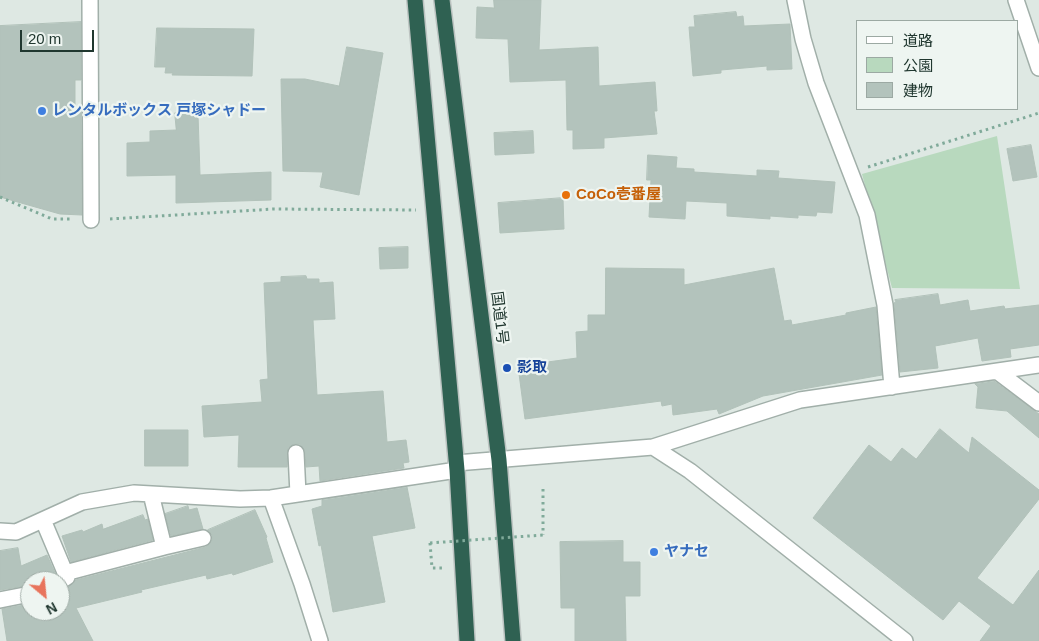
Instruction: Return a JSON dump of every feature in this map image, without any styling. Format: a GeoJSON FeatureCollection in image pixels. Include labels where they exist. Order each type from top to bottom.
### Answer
{"type":"FeatureCollection","features":[{"type":"Feature","properties":{"kind":"highway"},"geometry":{"type":"LineString","coordinates":[[415,0],[457,466],[467,641]]}},
{"type":"Feature","properties":{"kind":"highway","name":"国道1号"},"geometry":{"type":"LineString","coordinates":[[442,0],[499,460],[513,641]]}},
{"type":"Feature","properties":{"kind":"street"},"geometry":{"type":"LineString","coordinates":[[90,0],[91,220]]}},
{"type":"Feature","properties":{"kind":"street"},"geometry":{"type":"LineString","coordinates":[[795,0],[803,39],[816,83],[867,215],[885,305],[892,386]]}},
{"type":"Feature","properties":{"kind":"street"},"geometry":{"type":"LineString","coordinates":[[1016,0],[1039,68]]}},
{"type":"Feature","properties":{"kind":"street"},"geometry":{"type":"LineString","coordinates":[[0,531],[16,532],[82,502],[134,494],[240,499],[271,498],[499,460],[653,447],[800,400],[1039,365]]}},
{"type":"Feature","properties":{"kind":"street"},"geometry":{"type":"LineString","coordinates":[[998,372],[1039,403]]}},
{"type":"Feature","properties":{"kind":"street"},"geometry":{"type":"LineString","coordinates":[[653,447],[690,471],[905,641]]}},
{"type":"Feature","properties":{"kind":"street"},"geometry":{"type":"LineString","coordinates":[[296,453],[298,494]]}},
{"type":"Feature","properties":{"kind":"street"},"geometry":{"type":"LineString","coordinates":[[151,494],[164,547]]}},
{"type":"Feature","properties":{"kind":"street"},"geometry":{"type":"LineString","coordinates":[[271,498],[320,641]]}},
{"type":"Feature","properties":{"kind":"street"},"geometry":{"type":"LineString","coordinates":[[43,520],[61,571]]}},
{"type":"Feature","properties":{"kind":"street"},"geometry":{"type":"LineString","coordinates":[[70,575],[164,547],[203,538]]}},
{"type":"Feature","properties":{"kind":"street"},"geometry":{"type":"LineString","coordinates":[[0,600],[20,596]]}},
{"type":"Feature","properties":{"kind":"path"},"geometry":{"type":"LineString","coordinates":[[851,173],[1039,113]]}},
{"type":"Feature","properties":{"kind":"path"},"geometry":{"type":"LineString","coordinates":[[0,197],[52,219],[91,220],[274,209],[434,211]]}},
{"type":"Feature","properties":{"kind":"path"},"geometry":{"type":"LineString","coordinates":[[441,558],[442,568],[432,568],[430,543],[543,535],[542,489]]}},
{"type":"Feature","properties":{"kind":"green space"},"geometry":{"type":"Polygon","coordinates":[[[997,136],[1020,289],[892,288],[862,174],[997,136]]]}},
{"type":"Feature","properties":{"kind":"building"},"geometry":{"type":"Polygon","coordinates":[[[494,0],[541,0],[539,50],[598,47],[599,86],[655,82],[657,111],[654,111],[657,134],[604,138],[604,148],[573,149],[573,130],[567,130],[566,80],[510,82],[508,39],[476,38],[477,7],[494,8],[494,0]]]}},
{"type":"Feature","properties":{"kind":"building"},"geometry":{"type":"Polygon","coordinates":[[[736,12],[737,17],[743,16],[744,26],[790,24],[792,69],[767,70],[767,66],[721,70],[721,73],[693,76],[689,27],[695,27],[694,16],[736,12]]]}},
{"type":"Feature","properties":{"kind":"building","name":"レンタルボックス 戸塚シャドー"},"geometry":{"type":"Polygon","coordinates":[[[81,22],[81,80],[75,80],[75,112],[81,112],[82,215],[60,214],[0,197],[0,26],[81,22]]]}},
{"type":"Feature","properties":{"kind":"building"},"geometry":{"type":"Polygon","coordinates":[[[157,28],[254,29],[252,76],[172,75],[173,73],[165,73],[166,67],[155,67],[157,28]]]}},
{"type":"Feature","properties":{"kind":"building"},"geometry":{"type":"Polygon","coordinates":[[[347,47],[383,53],[359,195],[320,187],[323,172],[283,171],[281,79],[305,79],[339,86],[347,47]]]}},
{"type":"Feature","properties":{"kind":"building"},"geometry":{"type":"Polygon","coordinates":[[[175,113],[198,114],[200,175],[271,172],[271,200],[176,203],[176,175],[127,176],[127,143],[150,142],[150,131],[176,130],[175,113]]]}},
{"type":"Feature","properties":{"kind":"building"},"geometry":{"type":"Polygon","coordinates":[[[533,131],[534,153],[495,155],[494,133],[533,131]]]}},
{"type":"Feature","properties":{"kind":"building"},"geometry":{"type":"Polygon","coordinates":[[[1031,145],[1037,177],[1013,181],[1007,149],[1031,145]]]}},
{"type":"Feature","properties":{"kind":"building"},"geometry":{"type":"Polygon","coordinates":[[[648,155],[677,157],[676,168],[694,169],[694,172],[757,176],[757,170],[779,171],[778,178],[835,182],[832,213],[817,212],[816,216],[798,215],[798,218],[770,216],[770,219],[727,216],[727,203],[686,201],[685,219],[649,217],[651,180],[647,180],[648,155]]]}},
{"type":"Feature","properties":{"kind":"building"},"geometry":{"type":"Polygon","coordinates":[[[563,198],[564,229],[500,233],[498,203],[563,198]]]}},
{"type":"Feature","properties":{"kind":"building"},"geometry":{"type":"Polygon","coordinates":[[[408,247],[408,268],[380,269],[379,248],[408,247]]]}},
{"type":"Feature","properties":{"kind":"building"},"geometry":{"type":"Polygon","coordinates":[[[606,268],[684,269],[684,285],[774,268],[784,321],[791,320],[792,325],[846,315],[846,313],[876,307],[882,375],[763,396],[719,414],[717,409],[673,415],[672,404],[662,406],[661,401],[525,419],[518,366],[577,358],[576,332],[588,331],[588,315],[605,315],[606,268]]]}},
{"type":"Feature","properties":{"kind":"building"},"geometry":{"type":"Polygon","coordinates":[[[306,276],[307,279],[319,279],[319,283],[333,282],[335,319],[313,320],[317,395],[383,391],[387,442],[406,440],[409,462],[403,463],[404,468],[320,481],[319,466],[306,467],[305,452],[300,444],[295,444],[288,448],[287,467],[238,467],[239,435],[204,437],[202,406],[262,402],[260,380],[268,379],[264,283],[281,282],[281,277],[306,276]]]}},
{"type":"Feature","properties":{"kind":"building"},"geometry":{"type":"Polygon","coordinates":[[[938,294],[940,305],[968,300],[970,311],[1004,306],[1005,309],[1039,305],[1039,345],[1010,349],[1011,357],[982,361],[978,338],[935,346],[938,368],[900,372],[895,300],[938,294]]]}},
{"type":"Feature","properties":{"kind":"building"},"geometry":{"type":"Polygon","coordinates":[[[994,381],[1039,414],[1039,438],[1007,411],[976,408],[978,387],[975,384],[994,381]]]}},
{"type":"Feature","properties":{"kind":"building"},"geometry":{"type":"Polygon","coordinates":[[[940,429],[969,453],[972,437],[1039,490],[1039,499],[977,578],[1013,605],[1039,570],[1039,641],[980,641],[991,626],[959,601],[943,620],[813,518],[869,445],[891,462],[902,448],[916,459],[940,429]]]}},
{"type":"Feature","properties":{"kind":"building"},"geometry":{"type":"Polygon","coordinates":[[[145,430],[188,430],[188,466],[145,466],[145,430]]]}},
{"type":"Feature","properties":{"kind":"building"},"geometry":{"type":"Polygon","coordinates":[[[407,487],[415,528],[372,536],[385,602],[333,612],[321,545],[319,546],[312,509],[322,506],[322,500],[407,487]]]}},
{"type":"Feature","properties":{"kind":"building"},"geometry":{"type":"Polygon","coordinates":[[[188,506],[189,510],[197,508],[203,529],[171,536],[165,514],[188,506]]]}},
{"type":"Feature","properties":{"kind":"building"},"geometry":{"type":"Polygon","coordinates":[[[255,510],[267,537],[273,562],[233,575],[232,573],[207,579],[206,575],[76,608],[93,641],[7,641],[2,609],[20,606],[20,621],[70,621],[70,586],[76,580],[206,547],[212,540],[212,535],[208,530],[255,510]]]}},
{"type":"Feature","properties":{"kind":"building"},"geometry":{"type":"Polygon","coordinates":[[[143,515],[145,520],[148,519],[153,540],[71,562],[62,536],[82,530],[83,532],[102,524],[103,529],[143,515]]]}},
{"type":"Feature","properties":{"kind":"building"},"geometry":{"type":"Polygon","coordinates":[[[623,541],[623,562],[640,562],[640,596],[625,596],[626,641],[575,641],[575,608],[561,608],[560,542],[623,541]]]}},
{"type":"Feature","properties":{"kind":"building"},"geometry":{"type":"Polygon","coordinates":[[[18,548],[21,566],[47,555],[54,571],[20,571],[20,587],[0,590],[0,551],[18,548]]]}},
{"type":"Feature","properties":{"kind":"place","name":"レンタルボックス 戸塚シャドー"},"geometry":{"type":"Point","coordinates":[42,111]}},
{"type":"Feature","properties":{"kind":"place","name":"CoCo壱番屋"},"geometry":{"type":"Point","coordinates":[566,195]}},
{"type":"Feature","properties":{"kind":"place","name":"影取"},"geometry":{"type":"Point","coordinates":[507,368]}},
{"type":"Feature","properties":{"kind":"place","name":"ヤナセ"},"geometry":{"type":"Point","coordinates":[654,552]}}]}
